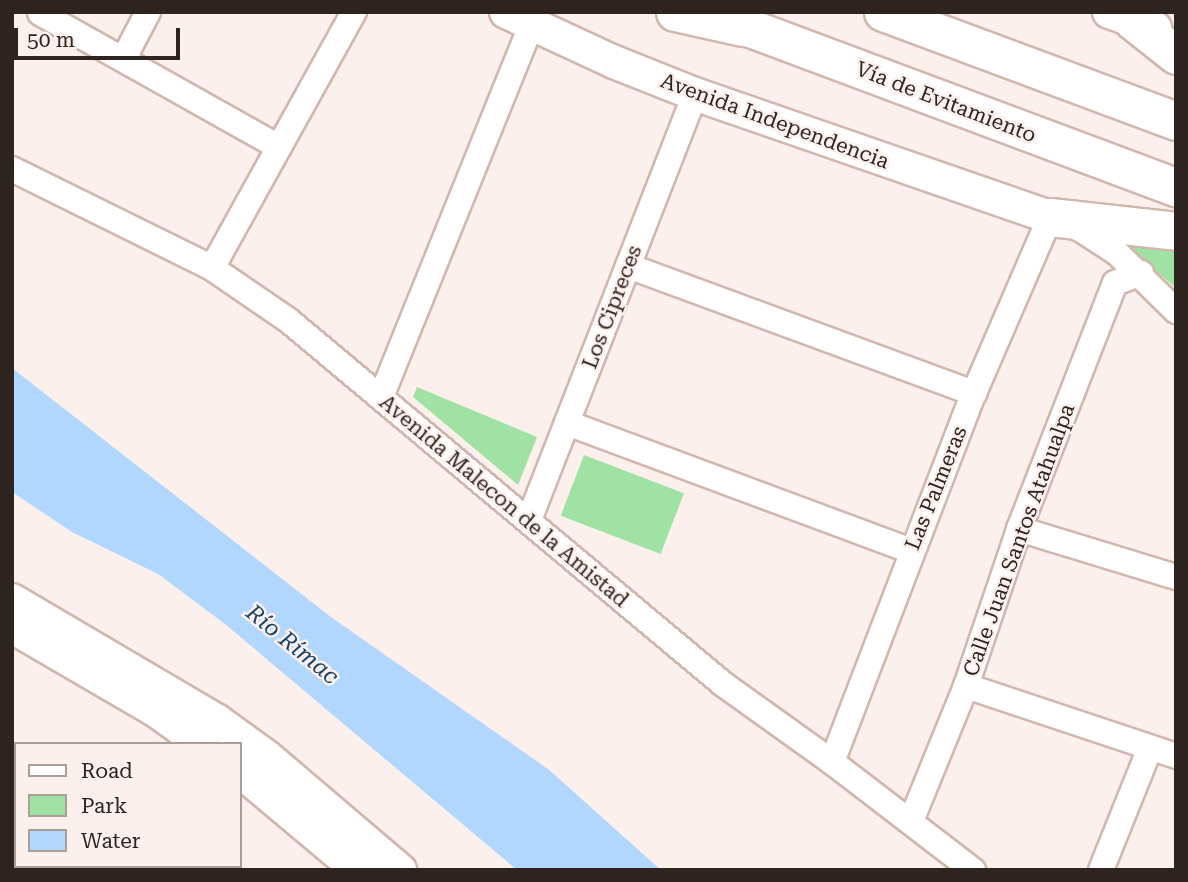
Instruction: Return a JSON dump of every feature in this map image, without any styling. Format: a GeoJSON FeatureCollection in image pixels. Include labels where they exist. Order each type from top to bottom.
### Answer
{"type":"FeatureCollection","features":[{"type":"Feature","properties":{"kind":"highway","name":"Vía de Evitamiento"},"geometry":{"type":"LineString","coordinates":[[675,12],[734,20],[1176,187]]}},
{"type":"Feature","properties":{"kind":"highway"},"geometry":{"type":"LineString","coordinates":[[883,12],[1176,121]]}},
{"type":"Feature","properties":{"kind":"highway"},"geometry":{"type":"LineString","coordinates":[[1121,16],[1176,55]]}},
{"type":"Feature","properties":{"kind":"highway"},"geometry":{"type":"LineString","coordinates":[[1049,218],[1176,231]]}},
{"type":"Feature","properties":{"kind":"main road"},"geometry":{"type":"LineString","coordinates":[[1121,16],[1176,35]]}},
{"type":"Feature","properties":{"kind":"main road","name":"Avenida Independencia"},"geometry":{"type":"LineString","coordinates":[[519,19],[695,94],[1049,218]]}},
{"type":"Feature","properties":{"kind":"main road"},"geometry":{"type":"LineString","coordinates":[[15,619],[199,742]]}},
{"type":"Feature","properties":{"kind":"main road"},"geometry":{"type":"LineString","coordinates":[[15,619],[216,720],[267,757],[400,870]]}},
{"type":"Feature","properties":{"kind":"main road"},"geometry":{"type":"LineString","coordinates":[[242,773],[358,870]]}},
{"type":"Feature","properties":{"kind":"street"},"geometry":{"type":"LineString","coordinates":[[124,58],[148,12]]}},
{"type":"Feature","properties":{"kind":"street"},"geometry":{"type":"LineString","coordinates":[[212,268],[354,12]]}},
{"type":"Feature","properties":{"kind":"street"},"geometry":{"type":"LineString","coordinates":[[40,13],[279,147]]}},
{"type":"Feature","properties":{"kind":"street"},"geometry":{"type":"LineString","coordinates":[[382,397],[519,19]]}},
{"type":"Feature","properties":{"kind":"street","name":"Los Cipreces"},"geometry":{"type":"LineString","coordinates":[[529,520],[695,94]]}},
{"type":"Feature","properties":{"kind":"street","name":"Avenida Malecon de la Amistad"},"geometry":{"type":"LineString","coordinates":[[12,169],[212,268],[288,320],[723,684],[832,762],[973,870]]}},
{"type":"Feature","properties":{"kind":"street"},"geometry":{"type":"LineString","coordinates":[[1049,218],[1080,229],[1117,253],[1176,311]]}},
{"type":"Feature","properties":{"kind":"street","name":"Las Palmeras"},"geometry":{"type":"LineString","coordinates":[[832,762],[974,393],[1049,218]]}},
{"type":"Feature","properties":{"kind":"street"},"geometry":{"type":"LineString","coordinates":[[628,266],[974,393]]}},
{"type":"Feature","properties":{"kind":"street","name":"Calle Juan Santos Atahualpa"},"geometry":{"type":"LineString","coordinates":[[911,821],[966,686],[1018,529],[1115,284],[1140,273]]}},
{"type":"Feature","properties":{"kind":"street"},"geometry":{"type":"LineString","coordinates":[[567,423],[911,551]]}},
{"type":"Feature","properties":{"kind":"street"},"geometry":{"type":"LineString","coordinates":[[1018,529],[1176,577]]}},
{"type":"Feature","properties":{"kind":"street"},"geometry":{"type":"LineString","coordinates":[[966,686],[1176,756]]}},
{"type":"Feature","properties":{"kind":"street"},"geometry":{"type":"LineString","coordinates":[[1101,870],[1150,748]]}},
{"type":"Feature","properties":{"kind":"green space"},"geometry":{"type":"Polygon","coordinates":[[[1106,233],[1176,248],[1176,288],[1136,254],[1106,233]]]}},
{"type":"Feature","properties":{"kind":"green space"},"geometry":{"type":"Polygon","coordinates":[[[417,387],[537,437],[518,485],[413,397],[417,387]]]}},
{"type":"Feature","properties":{"kind":"green space"},"geometry":{"type":"Polygon","coordinates":[[[584,455],[684,493],[661,554],[561,516],[584,455]]]}},
{"type":"Feature","properties":{"kind":"water","name":"Río Rímac"},"geometry":{"type":"Polygon","coordinates":[[[12,368],[331,617],[548,769],[661,870],[517,870],[225,624],[158,574],[72,532],[12,492],[12,368]]]}}]}
